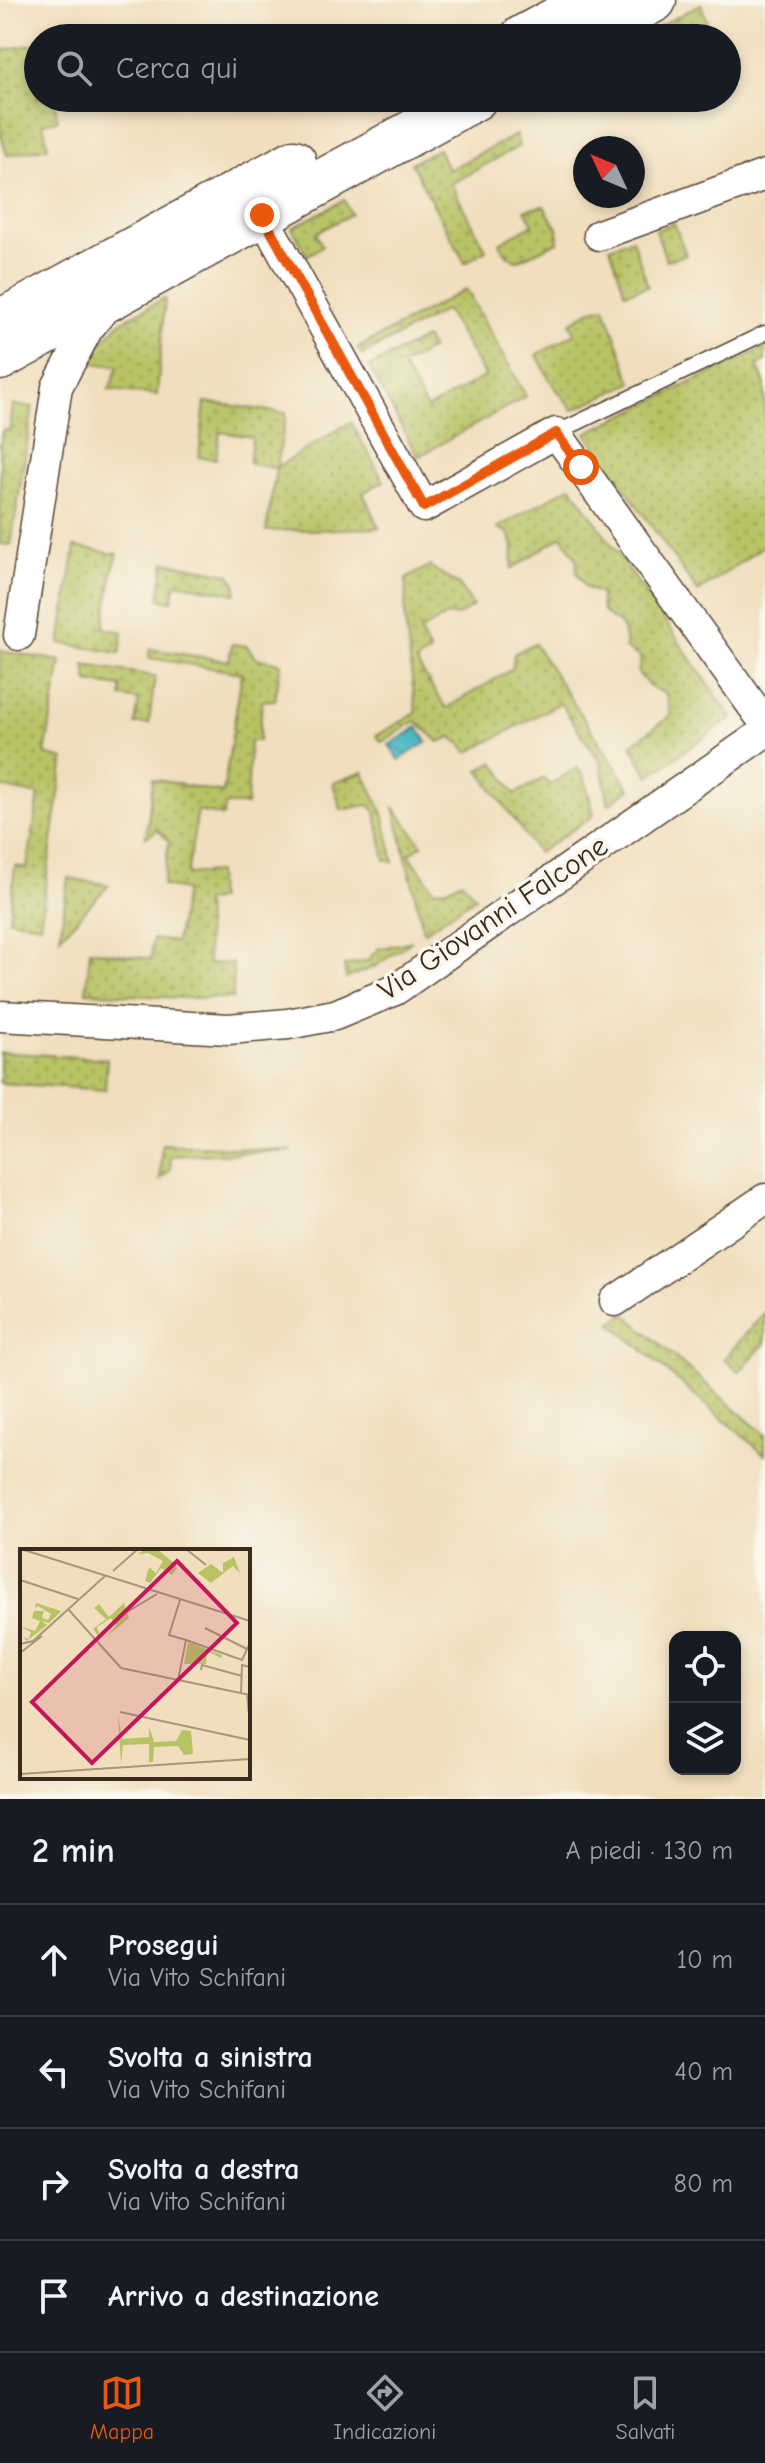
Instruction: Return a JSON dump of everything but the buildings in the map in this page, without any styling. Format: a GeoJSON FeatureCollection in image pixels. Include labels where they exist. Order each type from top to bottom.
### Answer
{"type":"FeatureCollection","features":[{"type":"Feature","properties":{"kind":"main road"},"geometry":{"type":"LineString","coordinates":[[548,24],[592,0]]}},
{"type":"Feature","properties":{"kind":"main road"},"geometry":{"type":"LineString","coordinates":[[610,24],[654,0]]}},
{"type":"Feature","properties":{"kind":"main road"},"geometry":{"type":"LineString","coordinates":[[3,344],[389,112]]}},
{"type":"Feature","properties":{"kind":"main road"},"geometry":{"type":"LineString","coordinates":[[3,344],[116,295],[450,112]]}},
{"type":"Feature","properties":{"kind":"street"},"geometry":{"type":"LineString","coordinates":[[599,235],[765,175]]}},
{"type":"Feature","properties":{"kind":"street"},"geometry":{"type":"LineString","coordinates":[[262,215],[424,507],[556,433],[765,723]]}},
{"type":"Feature","properties":{"kind":"street"},"geometry":{"type":"LineString","coordinates":[[19,635],[57,387],[87,330],[116,295]]}},
{"type":"Feature","properties":{"kind":"street"},"geometry":{"type":"LineString","coordinates":[[3,344],[39,354],[51,364],[57,387]]}},
{"type":"Feature","properties":{"kind":"street","name":"Via Giovanni Falcone"},"geometry":{"type":"LineString","coordinates":[[0,1016],[228,1029],[288,1024],[335,1015],[395,990],[765,732]]}},
{"type":"Feature","properties":{"kind":"street"},"geometry":{"type":"LineString","coordinates":[[615,1301],[765,1199]]}},
{"type":"Feature","properties":{"kind":"lane"},"geometry":{"type":"LineString","coordinates":[[556,433],[765,333]]}},
{"type":"Feature","properties":{"kind":"green space"},"geometry":{"type":"Polygon","coordinates":[[[701,4],[708,24],[664,24],[701,4]]]}},
{"type":"Feature","properties":{"kind":"green space"},"geometry":{"type":"Polygon","coordinates":[[[24,46],[24,112],[57,112],[58,120],[43,123],[48,147],[7,155],[0,131],[0,51],[24,46]]]}},
{"type":"Feature","properties":{"kind":"green space"},"geometry":{"type":"Polygon","coordinates":[[[516,135],[519,146],[451,184],[486,250],[465,263],[411,163],[438,149],[448,170],[516,135]]]}},
{"type":"Feature","properties":{"kind":"green space"},"geometry":{"type":"Polygon","coordinates":[[[344,200],[351,214],[316,233],[322,246],[307,256],[292,228],[344,200]]]}},
{"type":"Feature","properties":{"kind":"green space"},"geometry":{"type":"Polygon","coordinates":[[[544,206],[558,230],[558,242],[516,261],[507,255],[499,243],[533,224],[525,210],[544,206]]]}},
{"type":"Feature","properties":{"kind":"green space"},"geometry":{"type":"Polygon","coordinates":[[[674,223],[686,255],[666,260],[656,230],[674,223]]]}},
{"type":"Feature","properties":{"kind":"green space"},"geometry":{"type":"Polygon","coordinates":[[[632,239],[648,286],[625,293],[610,247],[632,239]]]}},
{"type":"Feature","properties":{"kind":"green space"},"geometry":{"type":"Polygon","coordinates":[[[466,289],[526,396],[418,457],[369,367],[425,338],[432,349],[402,365],[427,409],[485,376],[446,310],[362,355],[358,348],[466,289]]]}},
{"type":"Feature","properties":{"kind":"green space"},"geometry":{"type":"Polygon","coordinates":[[[165,298],[157,395],[109,390],[118,366],[89,363],[101,343],[119,323],[165,298]]]}},
{"type":"Feature","properties":{"kind":"green space"},"geometry":{"type":"Polygon","coordinates":[[[605,307],[632,383],[573,410],[551,382],[537,355],[575,333],[570,323],[589,311],[605,307]]]}},
{"type":"Feature","properties":{"kind":"green space"},"geometry":{"type":"Polygon","coordinates":[[[765,347],[765,361],[757,365],[765,384],[765,545],[698,592],[586,433],[765,347]]]}},
{"type":"Feature","properties":{"kind":"green space"},"geometry":{"type":"Polygon","coordinates":[[[205,402],[286,413],[277,467],[351,422],[384,481],[363,493],[379,528],[266,531],[276,468],[249,464],[252,437],[220,432],[216,459],[199,457],[205,402]]]}},
{"type":"Feature","properties":{"kind":"green space"},"geometry":{"type":"Polygon","coordinates":[[[13,405],[33,407],[11,545],[0,544],[0,443],[2,431],[10,430],[13,405]]]}},
{"type":"Feature","properties":{"kind":"green space"},"geometry":{"type":"Polygon","coordinates":[[[571,486],[732,718],[649,776],[631,745],[671,715],[666,694],[650,687],[638,673],[641,658],[625,648],[622,627],[604,612],[601,594],[586,588],[577,573],[576,558],[562,536],[512,569],[513,546],[509,533],[497,528],[571,486]]]}},
{"type":"Feature","properties":{"kind":"green space"},"geometry":{"type":"Polygon","coordinates":[[[75,547],[118,554],[104,628],[123,632],[120,653],[60,643],[75,547]]]}},
{"type":"Feature","properties":{"kind":"green space"},"geometry":{"type":"Polygon","coordinates":[[[165,562],[229,574],[236,583],[236,594],[176,583],[172,601],[159,599],[165,562]]]}},
{"type":"Feature","properties":{"kind":"green space"},"geometry":{"type":"Polygon","coordinates":[[[429,566],[459,585],[473,606],[458,616],[447,615],[420,632],[430,652],[416,662],[446,708],[512,669],[514,654],[534,643],[630,789],[609,804],[600,761],[560,703],[468,753],[451,737],[439,742],[416,721],[382,742],[376,736],[416,713],[405,619],[406,579],[429,566]]]}},
{"type":"Feature","properties":{"kind":"green space"},"geometry":{"type":"Polygon","coordinates":[[[232,644],[247,646],[256,658],[281,663],[275,700],[262,701],[259,741],[250,741],[247,805],[226,805],[223,816],[198,811],[187,874],[217,872],[218,900],[205,901],[208,964],[233,963],[233,998],[86,992],[90,950],[151,959],[153,939],[176,942],[185,890],[163,886],[169,841],[158,830],[146,837],[153,779],[223,793],[242,673],[149,658],[150,649],[229,661],[232,644]]]}},
{"type":"Feature","properties":{"kind":"green space"},"geometry":{"type":"Polygon","coordinates":[[[0,651],[61,661],[45,754],[64,759],[40,925],[9,919],[15,866],[27,868],[39,795],[0,787],[0,651]]]}},
{"type":"Feature","properties":{"kind":"green space"},"geometry":{"type":"Polygon","coordinates":[[[85,665],[155,676],[149,724],[135,724],[139,700],[121,697],[121,687],[88,682],[85,665]]]}},
{"type":"Feature","properties":{"kind":"green space"},"geometry":{"type":"Polygon","coordinates":[[[494,762],[515,794],[544,778],[549,785],[577,768],[584,776],[594,815],[538,853],[479,770],[494,762]]]}},
{"type":"Feature","properties":{"kind":"green space"},"geometry":{"type":"Polygon","coordinates":[[[363,772],[383,813],[394,862],[385,860],[375,810],[367,805],[341,810],[333,783],[363,772]]]}},
{"type":"Feature","properties":{"kind":"green space"},"geometry":{"type":"Polygon","coordinates":[[[394,807],[422,845],[409,854],[434,890],[449,888],[462,881],[475,897],[424,932],[394,807]]]}},
{"type":"Feature","properties":{"kind":"green space"},"geometry":{"type":"Polygon","coordinates":[[[68,878],[109,885],[60,937],[68,878]]]}},
{"type":"Feature","properties":{"kind":"green space"},"geometry":{"type":"Polygon","coordinates":[[[412,941],[374,967],[346,978],[344,966],[367,961],[378,949],[412,941]]]}},
{"type":"Feature","properties":{"kind":"green space"},"geometry":{"type":"Polygon","coordinates":[[[0,1052],[107,1059],[105,1090],[0,1083],[0,1052]]]}},
{"type":"Feature","properties":{"kind":"green space"},"geometry":{"type":"Polygon","coordinates":[[[162,1144],[292,1151],[170,1156],[171,1169],[160,1179],[162,1144]]]}},
{"type":"Feature","properties":{"kind":"green space"},"geometry":{"type":"Polygon","coordinates":[[[765,1312],[765,1343],[739,1372],[724,1359],[765,1312]]]}},
{"type":"Feature","properties":{"kind":"green space"},"geometry":{"type":"Polygon","coordinates":[[[625,1314],[765,1435],[765,1455],[611,1323],[625,1314]]]}},
{"type":"Feature","properties":{"kind":"water"},"geometry":{"type":"Polygon","coordinates":[[[418,727],[427,742],[399,760],[389,745],[418,727]]]}},
{"type":"Feature","properties":{"kind":"route"},"geometry":{"type":"LineString","coordinates":[[262,215],[424,507],[556,433],[581,467]]}}]}
